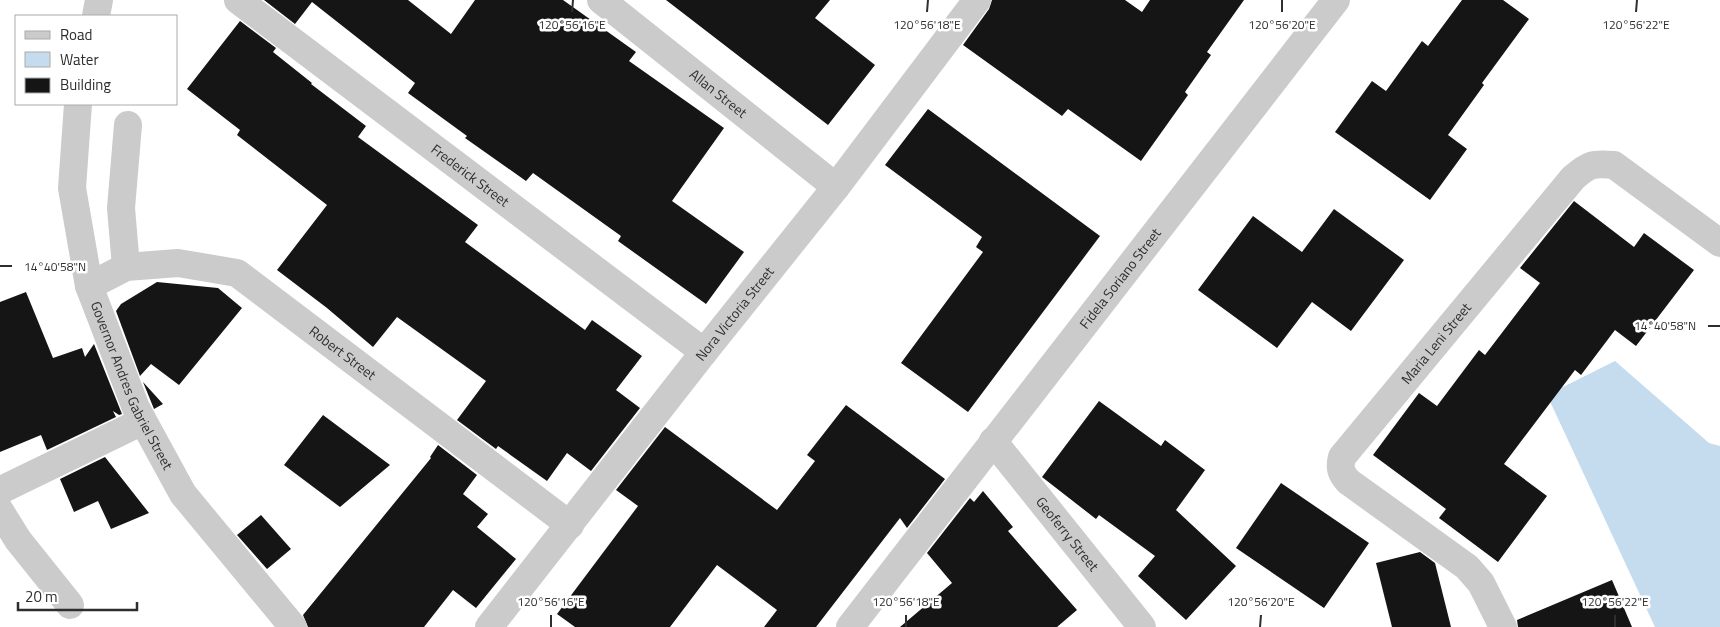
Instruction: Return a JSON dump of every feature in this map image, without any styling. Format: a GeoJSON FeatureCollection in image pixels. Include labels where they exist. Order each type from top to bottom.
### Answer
{"type":"FeatureCollection","features":[{"type":"Feature","properties":{"kind":"street"},"geometry":{"type":"LineString","coordinates":[[96,15],[99,0]]}},
{"type":"Feature","properties":{"kind":"street","name":"Frederick Street"},"geometry":{"type":"LineString","coordinates":[[238,0],[704,352]]}},
{"type":"Feature","properties":{"kind":"street","name":"Allan Street"},"geometry":{"type":"LineString","coordinates":[[601,0],[836,187]]}},
{"type":"Feature","properties":{"kind":"street","name":"Nora Victoria Street"},"geometry":{"type":"LineString","coordinates":[[489,627],[836,187],[977,0]]}},
{"type":"Feature","properties":{"kind":"street","name":"Fidela Soriano Street"},"geometry":{"type":"LineString","coordinates":[[854,625],[993,441],[1336,0]]}},
{"type":"Feature","properties":{"kind":"street","name":"Governor Andres Gabriel Street"},"geometry":{"type":"LineString","coordinates":[[78,105],[72,188],[89,286],[136,408],[183,494],[293,627]]}},
{"type":"Feature","properties":{"kind":"street"},"geometry":{"type":"LineString","coordinates":[[126,267],[121,208],[128,125]]}},
{"type":"Feature","properties":{"kind":"street","name":"Maria Leni Street"},"geometry":{"type":"LineString","coordinates":[[1503,627],[1481,583],[1467,568],[1349,482],[1342,475],[1340,466],[1342,457],[1573,178],[1586,166],[1599,164],[1614,165],[1720,243]]}},
{"type":"Feature","properties":{"kind":"street","name":"Robert Street"},"geometry":{"type":"LineString","coordinates":[[89,286],[126,267],[178,263],[237,273],[570,525]]}},
{"type":"Feature","properties":{"kind":"street"},"geometry":{"type":"LineString","coordinates":[[0,492],[143,421]]}},
{"type":"Feature","properties":{"kind":"street","name":"Geoferry Street"},"geometry":{"type":"LineString","coordinates":[[993,441],[1142,627]]}},
{"type":"Feature","properties":{"kind":"street"},"geometry":{"type":"LineString","coordinates":[[0,511],[18,540],[70,605]]}},
{"type":"Feature","properties":{"kind":"water"},"geometry":{"type":"Polygon","coordinates":[[[1615,361],[1709,443],[1720,446],[1720,627],[1655,627],[1547,395],[1615,361]]]}},
{"type":"Feature","properties":{"kind":"building"},"geometry":{"type":"Polygon","coordinates":[[[264,0],[408,0],[451,34],[475,0],[563,0],[636,52],[629,61],[724,128],[672,201],[744,252],[706,304],[618,241],[621,236],[533,173],[526,181],[465,138],[467,136],[408,93],[415,83],[312,2],[295,24],[264,0]]]}},
{"type":"Feature","properties":{"kind":"building"},"geometry":{"type":"Polygon","coordinates":[[[666,0],[830,0],[815,18],[875,65],[828,125],[666,0]]]}},
{"type":"Feature","properties":{"kind":"building"},"geometry":{"type":"Polygon","coordinates":[[[992,0],[1125,0],[1142,12],[1150,0],[1244,0],[1207,52],[1211,55],[1185,92],[1188,95],[1141,161],[1068,109],[1062,116],[963,45],[989,9],[992,0]]]}},
{"type":"Feature","properties":{"kind":"building"},"geometry":{"type":"Polygon","coordinates":[[[1462,0],[1503,0],[1529,19],[1482,83],[1484,85],[1448,135],[1467,149],[1430,200],[1335,132],[1372,81],[1386,91],[1422,41],[1428,46],[1462,0]]]}},
{"type":"Feature","properties":{"kind":"building"},"geometry":{"type":"Polygon","coordinates":[[[240,21],[276,48],[273,52],[311,84],[366,126],[358,137],[478,225],[465,242],[585,330],[592,320],[642,356],[616,390],[640,408],[591,471],[567,453],[547,481],[498,446],[496,449],[457,420],[486,381],[397,317],[373,347],[327,308],[277,270],[327,205],[237,135],[240,130],[187,89],[240,21]]]}},
{"type":"Feature","properties":{"kind":"building"},"geometry":{"type":"Polygon","coordinates":[[[928,109],[1100,236],[968,412],[901,363],[983,252],[976,247],[982,237],[885,165],[928,109]]]}},
{"type":"Feature","properties":{"kind":"building"},"geometry":{"type":"Polygon","coordinates":[[[1574,201],[1634,247],[1644,233],[1694,270],[1636,346],[1615,330],[1581,375],[1575,370],[1504,464],[1547,496],[1498,562],[1439,518],[1446,509],[1373,455],[1419,393],[1437,406],[1479,350],[1485,355],[1540,283],[1520,268],[1574,201]]]}},
{"type":"Feature","properties":{"kind":"building"},"geometry":{"type":"Polygon","coordinates":[[[1334,209],[1404,260],[1351,331],[1312,302],[1277,348],[1198,290],[1253,216],[1302,252],[1334,209]]]}},
{"type":"Feature","properties":{"kind":"building"},"geometry":{"type":"Polygon","coordinates":[[[157,282],[218,288],[242,308],[179,385],[151,364],[140,376],[116,311],[121,304],[157,282]]]}},
{"type":"Feature","properties":{"kind":"building"},"geometry":{"type":"Polygon","coordinates":[[[26,292],[53,358],[82,348],[85,357],[94,344],[122,414],[119,415],[113,411],[116,417],[47,450],[41,435],[0,452],[0,302],[26,292]]]}},
{"type":"Feature","properties":{"kind":"building"},"geometry":{"type":"Polygon","coordinates":[[[143,382],[163,404],[154,409],[143,382]]]}},
{"type":"Feature","properties":{"kind":"building"},"geometry":{"type":"Polygon","coordinates":[[[1099,401],[1161,446],[1165,440],[1205,470],[1176,510],[1236,566],[1186,620],[1138,576],[1155,556],[1099,515],[1096,519],[1042,477],[1099,401]]]}},
{"type":"Feature","properties":{"kind":"building"},"geometry":{"type":"Polygon","coordinates":[[[846,405],[945,479],[907,528],[900,518],[816,627],[764,627],[777,610],[717,565],[670,627],[575,627],[557,614],[638,506],[616,490],[665,427],[777,510],[815,461],[807,455],[846,405]]]}},
{"type":"Feature","properties":{"kind":"building"},"geometry":{"type":"Polygon","coordinates":[[[323,415],[390,465],[340,507],[284,465],[323,415]]]}},
{"type":"Feature","properties":{"kind":"building"},"geometry":{"type":"Polygon","coordinates":[[[438,445],[477,475],[463,494],[488,514],[477,527],[516,559],[476,608],[453,590],[424,627],[308,627],[303,615],[431,458],[438,445]]]}},
{"type":"Feature","properties":{"kind":"building"},"geometry":{"type":"Polygon","coordinates":[[[105,457],[149,513],[111,529],[98,501],[74,512],[60,479],[105,457]]]}},
{"type":"Feature","properties":{"kind":"building"},"geometry":{"type":"Polygon","coordinates":[[[1281,483],[1369,543],[1324,608],[1236,548],[1281,483]]]}},
{"type":"Feature","properties":{"kind":"building"},"geometry":{"type":"Polygon","coordinates":[[[983,491],[1013,527],[1008,531],[1077,610],[1057,627],[900,627],[952,583],[927,553],[970,498],[974,502],[983,491]]]}},
{"type":"Feature","properties":{"kind":"building"},"geometry":{"type":"Polygon","coordinates":[[[261,515],[291,549],[267,569],[237,535],[261,515]]]}},
{"type":"Feature","properties":{"kind":"building"},"geometry":{"type":"Polygon","coordinates":[[[1420,552],[1435,563],[1451,627],[1392,627],[1376,563],[1420,552]]]}},
{"type":"Feature","properties":{"kind":"building"},"geometry":{"type":"Polygon","coordinates":[[[1612,580],[1632,627],[1518,627],[1517,620],[1612,580]]]}}]}
